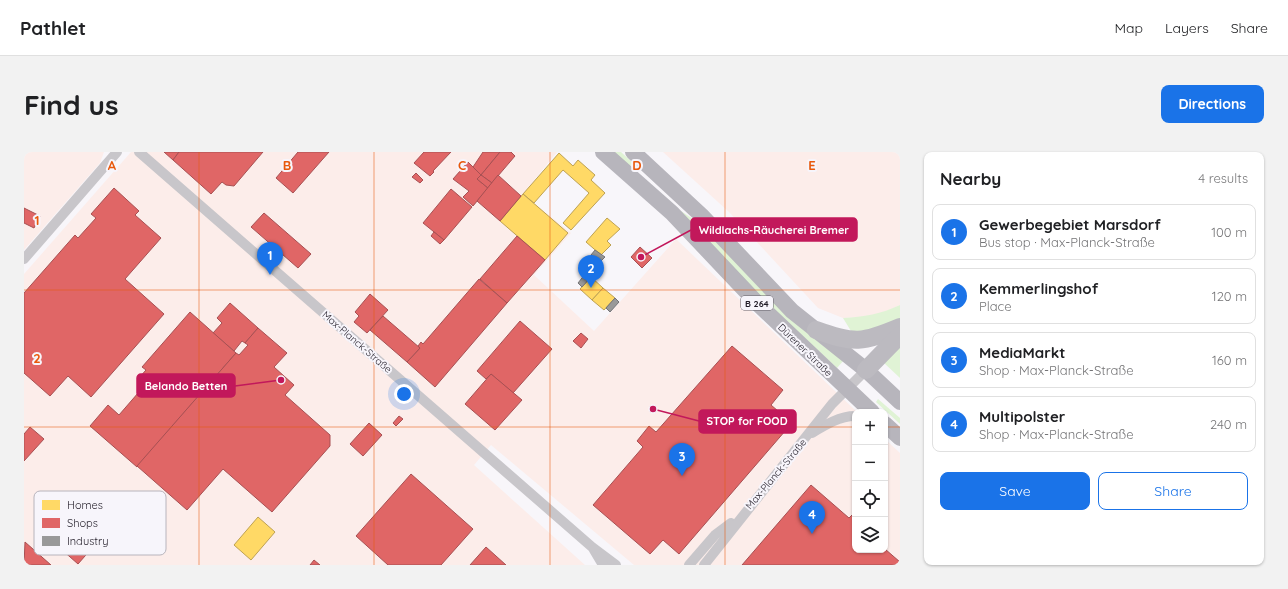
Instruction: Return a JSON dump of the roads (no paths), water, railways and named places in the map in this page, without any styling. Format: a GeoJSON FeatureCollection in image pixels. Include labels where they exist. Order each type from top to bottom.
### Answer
{"type":"FeatureCollection","features":[{"type":"Feature","properties":{"kind":"highway"},"geometry":{"type":"LineString","coordinates":[[816,330],[853,341],[871,339],[900,327]]}},
{"type":"Feature","properties":{"kind":"highway"},"geometry":{"type":"LineString","coordinates":[[866,370],[900,335]]}},
{"type":"Feature","properties":{"kind":"main road","name":"Dürener Straße"},"geometry":{"type":"LineString","coordinates":[[603,152],[672,212],[759,305],[869,409]]}},
{"type":"Feature","properties":{"kind":"main road","name":"Dürener Straße"},"geometry":{"type":"LineString","coordinates":[[633,152],[641,157],[701,215],[792,311],[866,370],[900,402]]}},
{"type":"Feature","properties":{"kind":"main road"},"geometry":{"type":"LineString","coordinates":[[888,427],[900,438]]}},
{"type":"Feature","properties":{"kind":"street"},"geometry":{"type":"LineString","coordinates":[[24,260],[117,152]]}},
{"type":"Feature","properties":{"kind":"street","name":"Max-Planck-Straße"},"geometry":{"type":"LineString","coordinates":[[139,152],[592,547],[616,565]]}},
{"type":"Feature","properties":{"kind":"street","name":"Max-Planck-Straße"},"geometry":{"type":"LineString","coordinates":[[704,565],[743,513],[809,435],[832,404],[866,370]]}},
{"type":"Feature","properties":{"kind":"street","name":"Max-Planck-Straße"},"geometry":{"type":"LineString","coordinates":[[809,435],[830,422],[852,416]]}},
{"type":"Feature","properties":{"kind":"street","name":"Max-Planck-Straße"},"geometry":{"type":"LineString","coordinates":[[689,565],[716,535],[743,513]]}},
{"type":"Feature","properties":{"kind":"street","name":"Max-Planck-Straße"},"geometry":{"type":"LineString","coordinates":[[592,547],[603,565]]}},
{"type":"Feature","properties":{"kind":"place","name":"Wildlachs-Räucherei Bremer"},"geometry":{"type":"Point","coordinates":[641,257]}},
{"type":"Feature","properties":{"kind":"place","name":"Gewerbegebiet Marsdorf"},"geometry":{"type":"Point","coordinates":[270,275]}},
{"type":"Feature","properties":{"kind":"place","name":"Kemmerlingshof"},"geometry":{"type":"Point","coordinates":[591,288]}},
{"type":"Feature","properties":{"kind":"place","name":"Belando Betten"},"geometry":{"type":"Point","coordinates":[281,380]}},
{"type":"Feature","properties":{"kind":"place","name":"STOP for FOOD"},"geometry":{"type":"Point","coordinates":[653,409]}},
{"type":"Feature","properties":{"kind":"place","name":"MediaMarkt"},"geometry":{"type":"Point","coordinates":[682,476]}},
{"type":"Feature","properties":{"kind":"place","name":"Multipolster"},"geometry":{"type":"Point","coordinates":[812,534]}}]}
